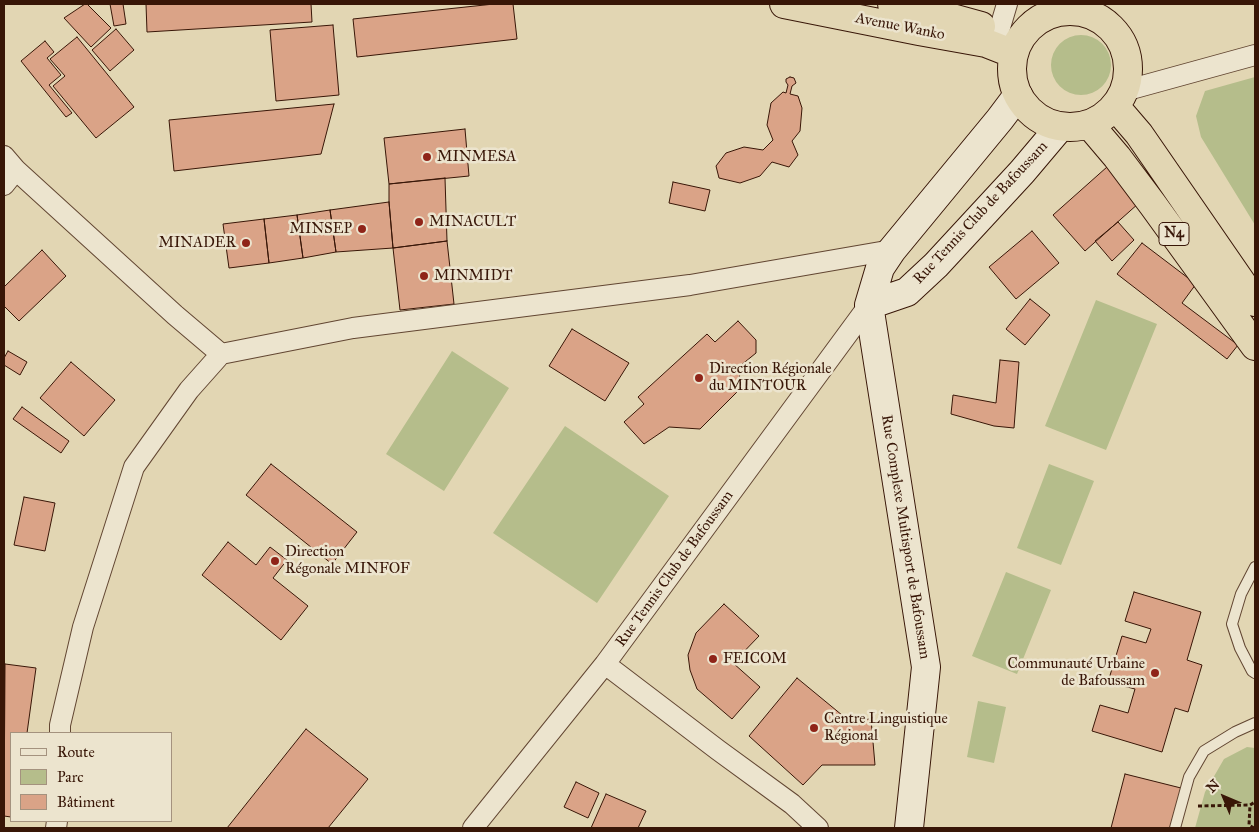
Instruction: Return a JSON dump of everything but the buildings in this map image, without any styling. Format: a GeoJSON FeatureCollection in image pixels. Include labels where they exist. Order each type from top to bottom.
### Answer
{"type":"FeatureCollection","features":[{"type":"Feature","properties":{"kind":"highway","name":"Avenue Wanko"},"geometry":{"type":"LineString","coordinates":[[784,4],[986,43],[1013,39]]}},
{"type":"Feature","properties":{"kind":"highway","name":"Avenue Wanko"},"geometry":{"type":"LineString","coordinates":[[892,4],[923,10],[1013,39]]}},
{"type":"Feature","properties":{"kind":"highway"},"geometry":{"type":"LineString","coordinates":[[1073,11],[1091,15],[1107,24],[1119,38],[1127,54],[1128,73],[1120,98],[1103,117],[1090,124],[1075,128],[1060,127],[1046,123],[1025,106],[1018,95],[1013,82],[1013,39],[1038,21],[1055,13],[1073,11]]}},
{"type":"Feature","properties":{"kind":"highway","name":"N4"},"geometry":{"type":"LineString","coordinates":[[1120,98],[1139,134],[1255,302]]}},
{"type":"Feature","properties":{"kind":"highway","name":"N4"},"geometry":{"type":"LineString","coordinates":[[1090,124],[1153,205],[1255,346]]}},
{"type":"Feature","properties":{"kind":"street"},"geometry":{"type":"LineString","coordinates":[[1007,4],[1013,39]]}},
{"type":"Feature","properties":{"kind":"street"},"geometry":{"type":"LineString","coordinates":[[1120,98],[1255,55]]}},
{"type":"Feature","properties":{"kind":"street","name":"Rue Tennis Club de Bafoussam"},"geometry":{"type":"LineString","coordinates":[[473,828],[605,664],[869,305],[880,268],[892,250],[1018,95]]}},
{"type":"Feature","properties":{"kind":"street","name":"Rue Tennis Club de Bafoussam"},"geometry":{"type":"LineString","coordinates":[[869,305],[907,292],[929,272],[1022,172],[1060,127]]}},
{"type":"Feature","properties":{"kind":"street"},"geometry":{"type":"LineString","coordinates":[[4,186],[10,163],[175,315],[221,354]]}},
{"type":"Feature","properties":{"kind":"street"},"geometry":{"type":"LineString","coordinates":[[60,732],[83,627],[134,467],[189,390],[221,354],[353,328],[690,285],[892,250]]}},
{"type":"Feature","properties":{"kind":"street","name":"Rue Complexe Multisport de Bafoussam"},"geometry":{"type":"LineString","coordinates":[[869,305],[926,667],[909,828]]}},
{"type":"Feature","properties":{"kind":"street"},"geometry":{"type":"LineString","coordinates":[[605,664],[792,804],[818,828]]}},
{"type":"Feature","properties":{"kind":"lane"},"geometry":{"type":"LineString","coordinates":[[1255,567],[1241,594],[1232,624],[1240,648],[1252,671],[1255,673]]}},
{"type":"Feature","properties":{"kind":"lane"},"geometry":{"type":"LineString","coordinates":[[1175,828],[1189,777],[1204,752],[1235,732],[1255,723]]}},
{"type":"Feature","properties":{"kind":"path"},"geometry":{"type":"LineString","coordinates":[[1182,807],[1250,805],[1255,802]]}},
{"type":"Feature","properties":{"kind":"path"},"geometry":{"type":"LineString","coordinates":[[1250,805],[1250,825]]}},
{"type":"Feature","properties":{"kind":"path"},"geometry":{"type":"LineString","coordinates":[[1244,828],[1250,825]]}},
{"type":"Feature","properties":{"kind":"path"},"geometry":{"type":"LineString","coordinates":[[1250,825],[1254,828]]}},
{"type":"Feature","properties":{"kind":"green space"},"geometry":{"type":"Polygon","coordinates":[[[1075,35],[1087,35],[1098,40],[1106,48],[1111,59],[1109,77],[1098,90],[1087,95],[1075,95],[1064,90],[1056,82],[1051,71],[1051,59],[1056,48],[1064,40],[1075,35]]]}},
{"type":"Feature","properties":{"kind":"green space"},"geometry":{"type":"Polygon","coordinates":[[[1255,77],[1255,225],[1201,137],[1196,116],[1205,91],[1255,77]]]}},
{"type":"Feature","properties":{"kind":"green space"},"geometry":{"type":"Polygon","coordinates":[[[1096,300],[1157,324],[1106,450],[1045,426],[1096,300]]]}},
{"type":"Feature","properties":{"kind":"green space"},"geometry":{"type":"Polygon","coordinates":[[[452,351],[509,388],[444,491],[386,454],[452,351]]]}},
{"type":"Feature","properties":{"kind":"green space"},"geometry":{"type":"Polygon","coordinates":[[[565,426],[669,496],[597,603],[493,533],[565,426]]]}},
{"type":"Feature","properties":{"kind":"green space"},"geometry":{"type":"Polygon","coordinates":[[[1049,464],[1094,481],[1061,565],[1017,548],[1049,464]]]}},
{"type":"Feature","properties":{"kind":"green space"},"geometry":{"type":"Polygon","coordinates":[[[1006,572],[1051,590],[1017,674],[972,656],[1006,572]]]}},
{"type":"Feature","properties":{"kind":"green space"},"geometry":{"type":"Polygon","coordinates":[[[978,701],[1006,707],[994,763],[967,757],[978,701]]]}},
{"type":"Feature","properties":{"kind":"green space"},"geometry":{"type":"Polygon","coordinates":[[[1247,747],[1255,748],[1255,828],[1195,828],[1205,792],[1224,759],[1247,747]]]}},
{"type":"Feature","properties":{"kind":"place","name":"MINMESA"},"geometry":{"type":"Point","coordinates":[427,157]}},
{"type":"Feature","properties":{"kind":"place","name":"MINACULT"},"geometry":{"type":"Point","coordinates":[419,222]}},
{"type":"Feature","properties":{"kind":"place","name":"MINSEP"},"geometry":{"type":"Point","coordinates":[362,229]}},
{"type":"Feature","properties":{"kind":"place","name":"MINADER"},"geometry":{"type":"Point","coordinates":[246,243]}},
{"type":"Feature","properties":{"kind":"place","name":"MINMIDT"},"geometry":{"type":"Point","coordinates":[424,276]}},
{"type":"Feature","properties":{"kind":"place","name":"Direction Régionale du MINTOUR"},"geometry":{"type":"Point","coordinates":[699,378]}},
{"type":"Feature","properties":{"kind":"place","name":"Direction Régonale MINFOF"},"geometry":{"type":"Point","coordinates":[275,561]}},
{"type":"Feature","properties":{"kind":"place","name":"FEICOM"},"geometry":{"type":"Point","coordinates":[713,659]}},
{"type":"Feature","properties":{"kind":"place","name":"Communauté Urbaine de Bafoussam"},"geometry":{"type":"Point","coordinates":[1155,673]}},
{"type":"Feature","properties":{"kind":"place","name":"Centre Linguistique Régional"},"geometry":{"type":"Point","coordinates":[814,728]}}]}
